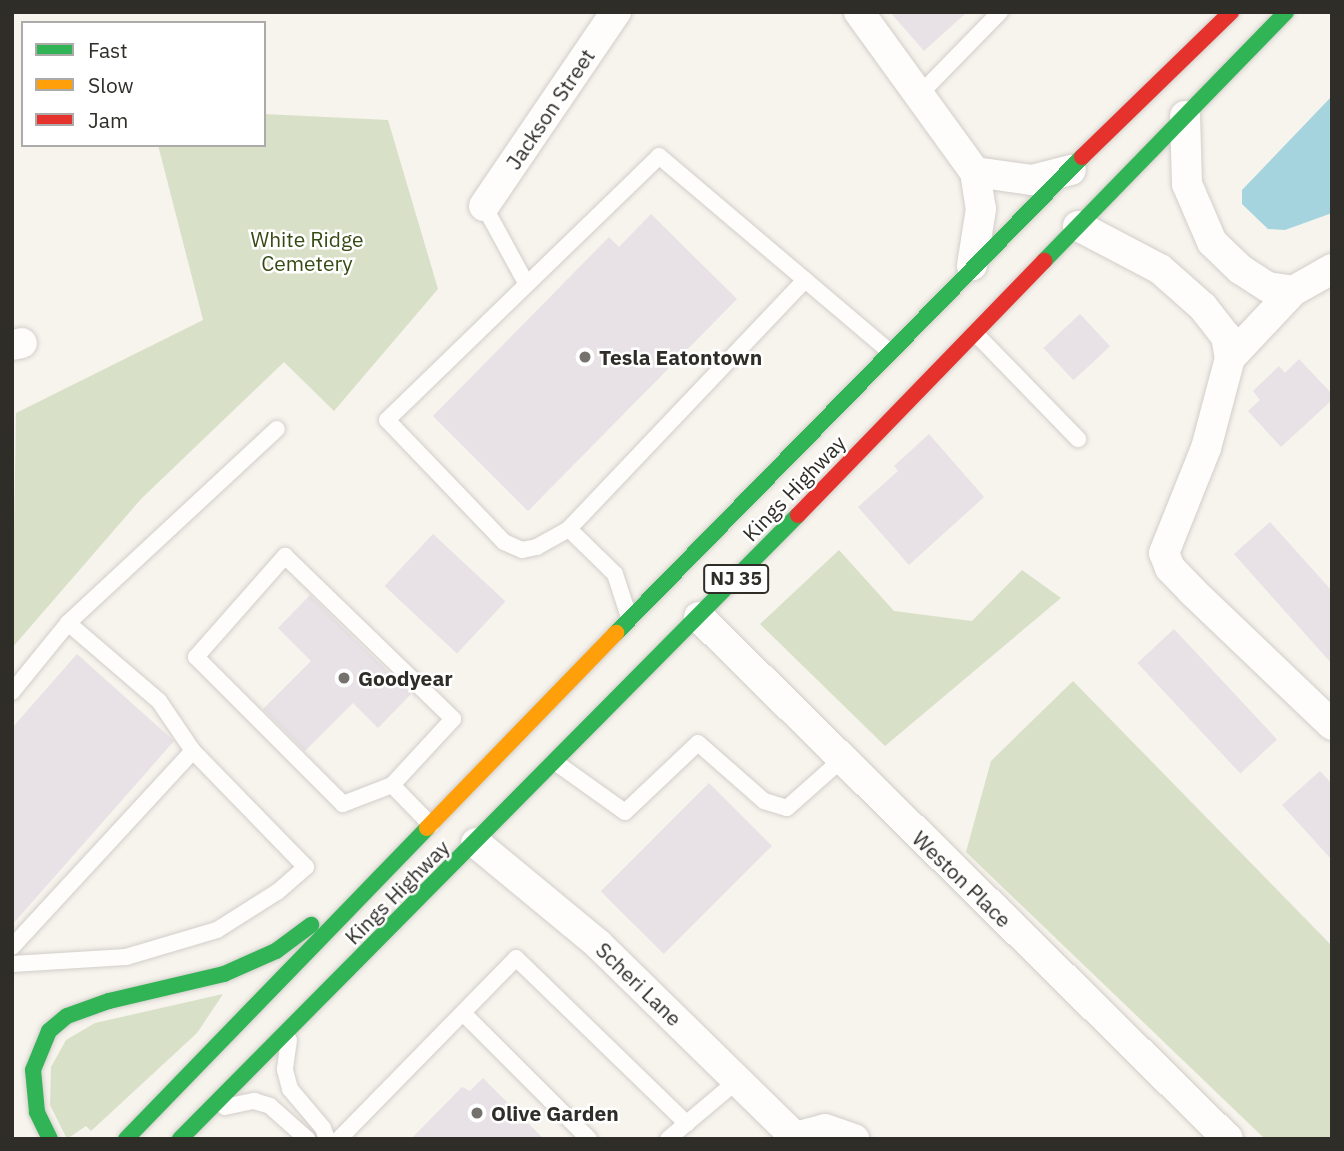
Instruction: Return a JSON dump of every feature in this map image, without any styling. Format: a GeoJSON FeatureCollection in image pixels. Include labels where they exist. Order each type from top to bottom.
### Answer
{"type":"FeatureCollection","features":[{"type":"Feature","properties":{"kind":"main road","name":"Kings Highway"},"geometry":{"type":"LineString","coordinates":[[126,1139],[972,265],[1231,12]]}},
{"type":"Feature","properties":{"kind":"main road","name":"Kings Highway"},"geometry":{"type":"LineString","coordinates":[[188,1135],[203,1115],[699,617],[1286,12]]}},
{"type":"Feature","properties":{"kind":"main road"},"geometry":{"type":"LineString","coordinates":[[50,1139],[37,1112],[33,1086],[39,1050],[50,1031],[67,1016],[109,1001],[224,974],[276,951],[394,864]]}},
{"type":"Feature","properties":{"kind":"street","name":"Jackson Street"},"geometry":{"type":"LineString","coordinates":[[484,206],[616,12]]}},
{"type":"Feature","properties":{"kind":"street"},"geometry":{"type":"LineString","coordinates":[[859,12],[975,172],[981,209],[972,265]]}},
{"type":"Feature","properties":{"kind":"street"},"geometry":{"type":"LineString","coordinates":[[1185,116],[1187,184],[1212,242],[1259,281],[1318,283]]}},
{"type":"Feature","properties":{"kind":"street"},"geometry":{"type":"LineString","coordinates":[[975,172],[1032,180],[1071,170]]}},
{"type":"Feature","properties":{"kind":"street"},"geometry":{"type":"LineString","coordinates":[[1078,226],[1168,276],[1211,317],[1226,336],[1230,358],[1206,447],[1164,553],[1170,568],[1192,591],[1332,725]]}},
{"type":"Feature","properties":{"kind":"street"},"geometry":{"type":"LineString","coordinates":[[1230,358],[1318,283]]}},
{"type":"Feature","properties":{"kind":"street","name":"Weston Place"},"geometry":{"type":"LineString","coordinates":[[699,617],[841,761],[1228,1139]]}},
{"type":"Feature","properties":{"kind":"street","name":"Scheri Lane"},"geometry":{"type":"LineString","coordinates":[[476,842],[598,944],[738,1080],[791,1137],[825,1129],[855,1139]]}},
{"type":"Feature","properties":{"kind":"lane"},"geometry":{"type":"LineString","coordinates":[[919,95],[1000,12]]}},
{"type":"Feature","properties":{"kind":"lane"},"geometry":{"type":"LineString","coordinates":[[805,280],[569,529],[537,547],[522,550],[504,542],[387,420],[659,156],[890,351]]}},
{"type":"Feature","properties":{"kind":"lane"},"geometry":{"type":"LineString","coordinates":[[484,206],[526,283]]}},
{"type":"Feature","properties":{"kind":"lane"},"geometry":{"type":"LineString","coordinates":[[974,332],[1078,439]]}},
{"type":"Feature","properties":{"kind":"lane"},"geometry":{"type":"LineString","coordinates":[[12,692],[68,623],[277,429]]}},
{"type":"Feature","properties":{"kind":"lane"},"geometry":{"type":"LineString","coordinates":[[569,529],[615,574],[629,619]]}},
{"type":"Feature","properties":{"kind":"lane"},"geometry":{"type":"LineString","coordinates":[[285,556],[453,719],[392,785],[342,804],[196,657],[285,556]]}},
{"type":"Feature","properties":{"kind":"lane"},"geometry":{"type":"LineString","coordinates":[[12,964],[125,957],[216,930],[277,892],[306,867],[192,751],[159,701],[68,623]]}},
{"type":"Feature","properties":{"kind":"lane"},"geometry":{"type":"LineString","coordinates":[[555,762],[625,812],[698,743],[764,801],[787,808],[841,761]]}},
{"type":"Feature","properties":{"kind":"lane"},"geometry":{"type":"LineString","coordinates":[[12,947],[192,751]]}},
{"type":"Feature","properties":{"kind":"lane"},"geometry":{"type":"LineString","coordinates":[[392,785],[431,825]]}},
{"type":"Feature","properties":{"kind":"lane"},"geometry":{"type":"LineString","coordinates":[[339,1139],[516,958],[687,1124]]}},
{"type":"Feature","properties":{"kind":"lane"},"geometry":{"type":"LineString","coordinates":[[463,1013],[589,1139]]}},
{"type":"Feature","properties":{"kind":"lane"},"geometry":{"type":"LineString","coordinates":[[296,1023],[286,1048],[285,1070],[290,1089],[323,1128],[327,1139]]}},
{"type":"Feature","properties":{"kind":"lane"},"geometry":{"type":"LineString","coordinates":[[12,1072],[33,1086]]}},
{"type":"Feature","properties":{"kind":"lane"},"geometry":{"type":"LineString","coordinates":[[668,1139],[738,1080]]}},
{"type":"Feature","properties":{"kind":"lane"},"geometry":{"type":"LineString","coordinates":[[203,1115],[254,1101],[270,1106],[307,1139]]}},
{"type":"Feature","properties":{"kind":"green space","name":"White Ridge Cemetery"},"geometry":{"type":"Polygon","coordinates":[[[266,114],[388,120],[438,289],[334,411],[284,362],[141,499],[12,648],[16,413],[203,320],[159,147],[266,147],[266,114]]]}},
{"type":"Feature","properties":{"kind":"green space"},"geometry":{"type":"Polygon","coordinates":[[[839,550],[894,611],[972,621],[1022,570],[1061,598],[885,746],[760,624],[839,550]]]}},
{"type":"Feature","properties":{"kind":"green space"},"geometry":{"type":"Polygon","coordinates":[[[1073,681],[1332,946],[1332,1139],[1265,1139],[966,852],[991,761],[1073,681]]]}},
{"type":"Feature","properties":{"kind":"green space"},"geometry":{"type":"Polygon","coordinates":[[[223,994],[197,1033],[91,1131],[86,1126],[67,1139],[50,1105],[51,1067],[66,1040],[95,1023],[223,994]]]}},
{"type":"Feature","properties":{"kind":"water"},"geometry":{"type":"Polygon","coordinates":[[[1332,96],[1332,213],[1285,230],[1268,229],[1242,204],[1242,190],[1332,96]]]}},
{"type":"Feature","properties":{"kind":"building"},"geometry":{"type":"Polygon","coordinates":[[[890,12],[967,12],[924,51],[890,12]]]}},
{"type":"Feature","properties":{"kind":"building","name":"Tesla Eatontown"},"geometry":{"type":"Polygon","coordinates":[[[651,214],[737,299],[528,511],[433,416],[609,237],[619,247],[651,214]]]}},
{"type":"Feature","properties":{"kind":"building"},"geometry":{"type":"Polygon","coordinates":[[[1080,314],[1110,346],[1073,380],[1043,348],[1080,314]]]}},
{"type":"Feature","properties":{"kind":"building"},"geometry":{"type":"Polygon","coordinates":[[[1299,359],[1332,394],[1332,400],[1281,447],[1248,411],[1260,400],[1253,391],[1279,366],[1285,373],[1299,359]]]}},
{"type":"Feature","properties":{"kind":"building"},"geometry":{"type":"Polygon","coordinates":[[[929,434],[984,497],[909,565],[858,507],[898,471],[894,466],[929,434]]]}},
{"type":"Feature","properties":{"kind":"building"},"geometry":{"type":"Polygon","coordinates":[[[1270,522],[1332,591],[1332,664],[1234,554],[1270,522]]]}},
{"type":"Feature","properties":{"kind":"building"},"geometry":{"type":"Polygon","coordinates":[[[433,534],[505,602],[457,653],[385,586],[433,534]]]}},
{"type":"Feature","properties":{"kind":"building","name":"Goodyear"},"geometry":{"type":"Polygon","coordinates":[[[310,595],[411,694],[378,728],[353,703],[305,751],[263,709],[311,661],[278,628],[310,595]]]}},
{"type":"Feature","properties":{"kind":"building"},"geometry":{"type":"Polygon","coordinates":[[[1174,629],[1277,739],[1240,774],[1137,663],[1174,629]]]}},
{"type":"Feature","properties":{"kind":"building"},"geometry":{"type":"Polygon","coordinates":[[[77,654],[174,741],[12,925],[12,728],[77,654]]]}},
{"type":"Feature","properties":{"kind":"building"},"geometry":{"type":"Polygon","coordinates":[[[1320,771],[1332,784],[1332,860],[1282,805],[1320,771]]]}},
{"type":"Feature","properties":{"kind":"building"},"geometry":{"type":"Polygon","coordinates":[[[709,783],[772,846],[664,954],[601,891],[709,783]]]}},
{"type":"Feature","properties":{"kind":"building","name":"Olive Garden"},"geometry":{"type":"Polygon","coordinates":[[[483,1078],[544,1139],[411,1139],[462,1087],[470,1091],[483,1078]]]}},
{"type":"Feature","properties":{"kind":"traffic: fast"},"geometry":{"type":"LineString","coordinates":[[1044,261],[1286,12]]}},
{"type":"Feature","properties":{"kind":"traffic: fast"},"geometry":{"type":"LineString","coordinates":[[616,633],[1082,157]]}},
{"type":"Feature","properties":{"kind":"traffic: fast"},"geometry":{"type":"LineString","coordinates":[[180,1139],[798,515]]}},
{"type":"Feature","properties":{"kind":"traffic: fast"},"geometry":{"type":"LineString","coordinates":[[126,1139],[427,828]]}},
{"type":"Feature","properties":{"kind":"traffic: fast"},"geometry":{"type":"LineString","coordinates":[[50,1139],[37,1112],[33,1070],[49,1031],[67,1016],[109,1001],[224,974],[276,951],[311,925]]}},
{"type":"Feature","properties":{"kind":"traffic: slow"},"geometry":{"type":"LineString","coordinates":[[427,828],[616,633]]}},
{"type":"Feature","properties":{"kind":"traffic: jam"},"geometry":{"type":"LineString","coordinates":[[1082,157],[1231,12]]}},
{"type":"Feature","properties":{"kind":"traffic: jam"},"geometry":{"type":"LineString","coordinates":[[798,515],[1044,261]]}},
{"type":"Feature","properties":{"kind":"place","name":"Tesla Eatontown"},"geometry":{"type":"Point","coordinates":[585,357]}},
{"type":"Feature","properties":{"kind":"place","name":"Goodyear"},"geometry":{"type":"Point","coordinates":[344,678]}},
{"type":"Feature","properties":{"kind":"place","name":"Olive Garden"},"geometry":{"type":"Point","coordinates":[477,1113]}}]}
